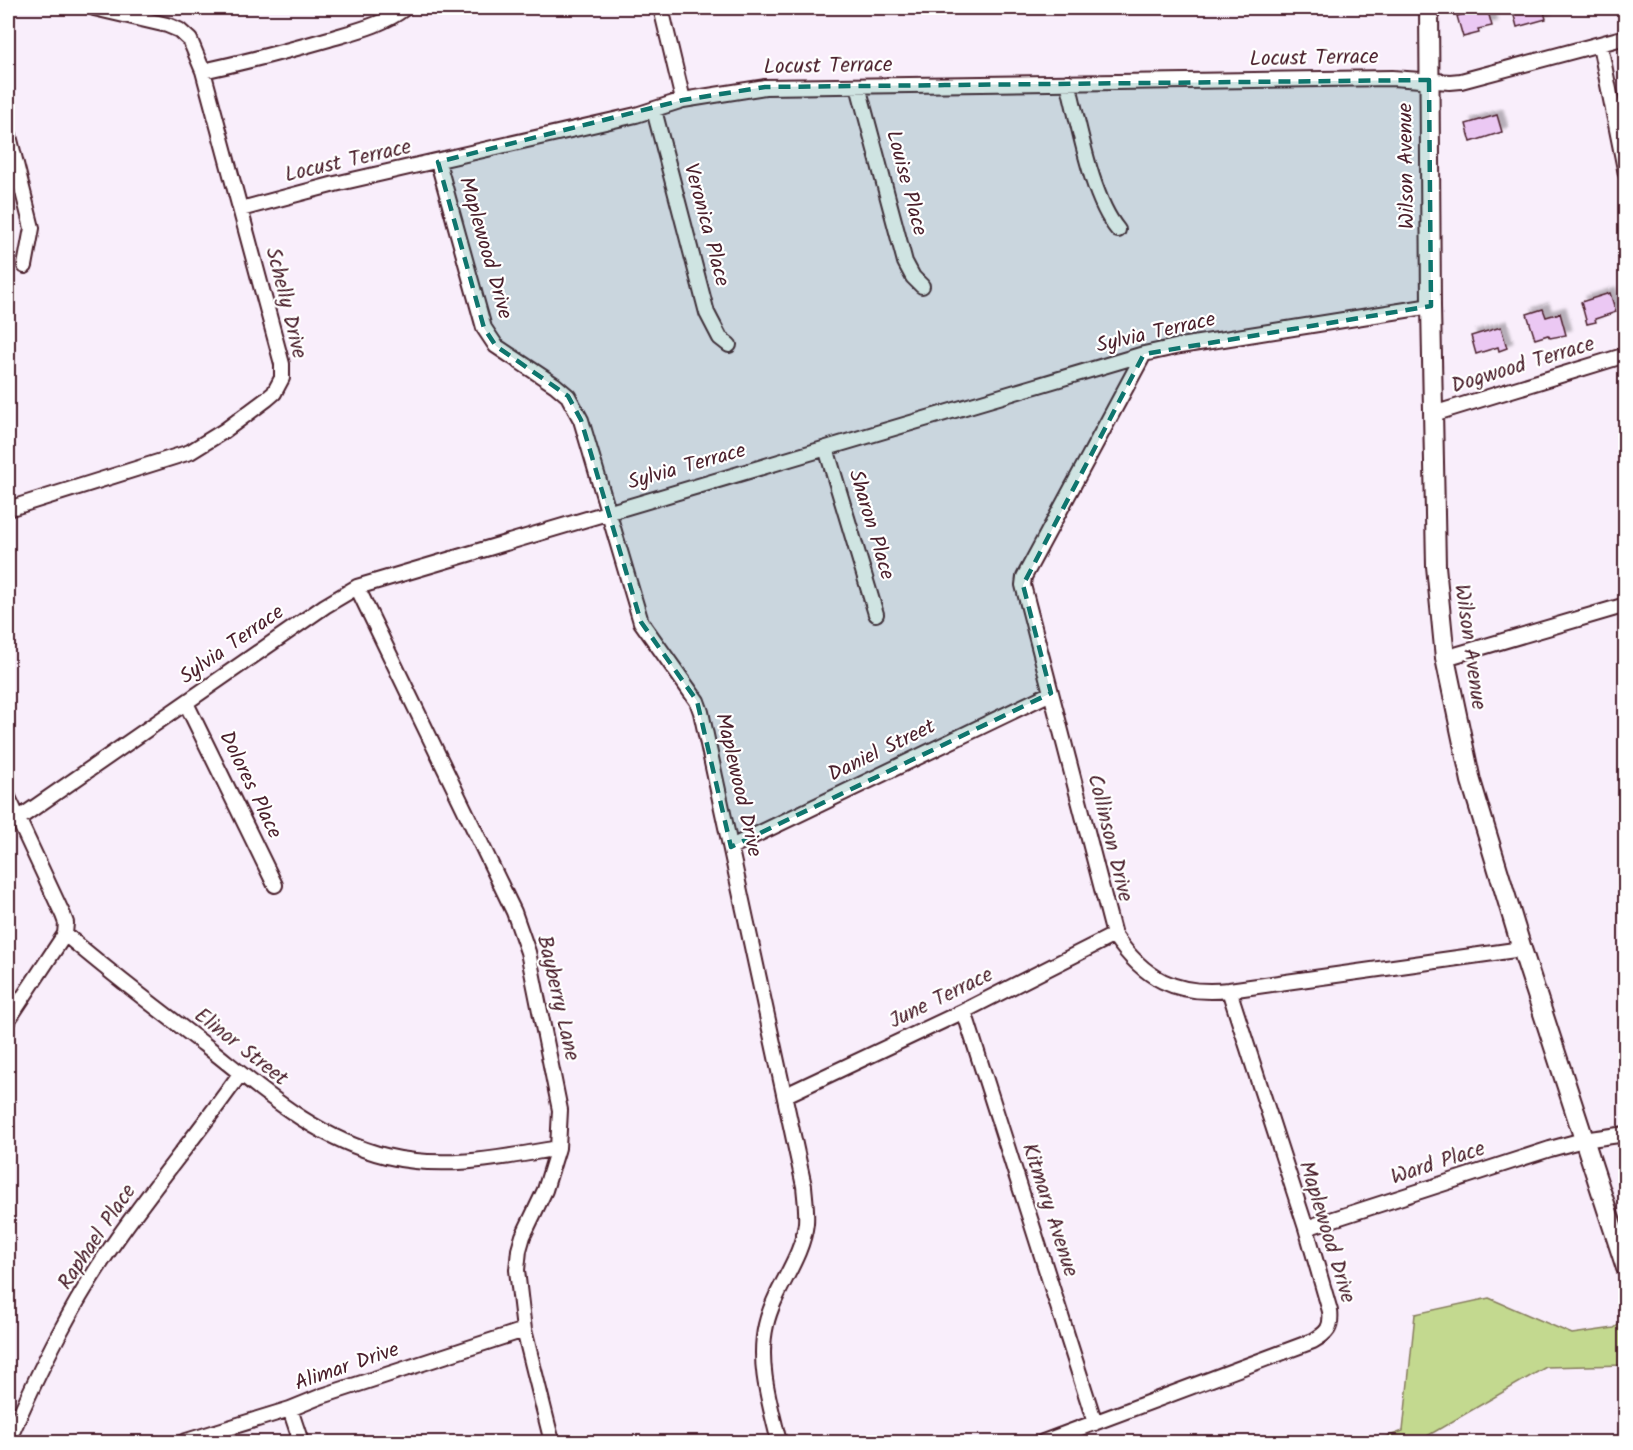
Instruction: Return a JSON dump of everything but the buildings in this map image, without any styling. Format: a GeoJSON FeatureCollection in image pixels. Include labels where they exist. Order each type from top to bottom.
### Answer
{"type":"FeatureCollection","features":[{"type":"Feature","properties":{"kind":"street","name":"Schelly Drive"},"geometry":{"type":"LineString","coordinates":[[8,509],[190,452],[224,431],[274,393],[282,378],[282,364],[242,209],[230,174],[203,71],[190,40],[179,30],[168,25],[94,8]]}},
{"type":"Feature","properties":{"kind":"street"},"geometry":{"type":"LineString","coordinates":[[203,71],[305,46],[372,26],[405,8]]}},
{"type":"Feature","properties":{"kind":"street"},"geometry":{"type":"LineString","coordinates":[[661,8],[683,100]]}},
{"type":"Feature","properties":{"kind":"street","name":"Wilson Avenue"},"geometry":{"type":"LineString","coordinates":[[1428,8],[1436,566],[1445,658],[1471,781],[1522,949],[1626,1268]]}},
{"type":"Feature","properties":{"kind":"street","name":"Locust Terrace"},"geometry":{"type":"LineString","coordinates":[[242,209],[335,184],[438,162],[654,110],[683,100],[765,87],[1392,78],[1450,82],[1626,37]]}},
{"type":"Feature","properties":{"kind":"street"},"geometry":{"type":"LineString","coordinates":[[1600,45],[1626,174]]}},
{"type":"Feature","properties":{"kind":"street"},"geometry":{"type":"LineString","coordinates":[[1068,82],[1097,192],[1105,212],[1118,230]]}},
{"type":"Feature","properties":{"kind":"street","name":"Louise Place"},"geometry":{"type":"LineString","coordinates":[[858,86],[905,261],[913,277],[922,286]]}},
{"type":"Feature","properties":{"kind":"street","name":"Veronica Place"},"geometry":{"type":"LineString","coordinates":[[654,110],[707,313],[720,338],[729,345]]}},
{"type":"Feature","properties":{"kind":"street"},"geometry":{"type":"LineString","coordinates":[[8,132],[32,228],[25,266]]}},
{"type":"Feature","properties":{"kind":"street","name":"Maplewood Drive"},"geometry":{"type":"LineString","coordinates":[[438,162],[484,328],[496,346],[555,385],[574,404],[581,420],[641,622],[698,701],[786,1095],[804,1186],[806,1213],[802,1240],[770,1312],[764,1333],[763,1369],[779,1443]]}},
{"type":"Feature","properties":{"kind":"street","name":"Sylvia Terrace"},"geometry":{"type":"LineString","coordinates":[[18,819],[325,606],[357,587],[1144,354],[1180,346],[1431,306]]}},
{"type":"Feature","properties":{"kind":"street","name":"Collinson Drive"},"geometry":{"type":"LineString","coordinates":[[1144,354],[1024,577],[1023,585],[1114,935],[1137,963],[1165,982],[1187,991],[1198,992],[1229,990],[1522,949]]}},
{"type":"Feature","properties":{"kind":"street","name":"Dogwood Terrace"},"geometry":{"type":"LineString","coordinates":[[1433,414],[1626,355]]}},
{"type":"Feature","properties":{"kind":"street","name":"Sharon Place"},"geometry":{"type":"LineString","coordinates":[[826,448],[876,614]]}},
{"type":"Feature","properties":{"kind":"street","name":"Bayberry Lane"},"geometry":{"type":"LineString","coordinates":[[357,587],[522,931],[542,1016],[560,1110],[558,1148],[545,1190],[527,1227],[519,1250],[518,1280],[524,1330],[538,1377],[552,1443]]}},
{"type":"Feature","properties":{"kind":"street"},"geometry":{"type":"LineString","coordinates":[[1445,658],[1626,604]]}},
{"type":"Feature","properties":{"kind":"street","name":"Daniel Street"},"geometry":{"type":"LineString","coordinates":[[731,847],[1051,693]]}},
{"type":"Feature","properties":{"kind":"street","name":"Dolores Place"},"geometry":{"type":"LineString","coordinates":[[186,703],[275,885]]}},
{"type":"Feature","properties":{"kind":"street"},"geometry":{"type":"LineString","coordinates":[[8,798],[66,923],[65,934],[8,1020]]}},
{"type":"Feature","properties":{"kind":"street","name":"Elinor Street"},"geometry":{"type":"LineString","coordinates":[[65,934],[240,1074],[293,1114],[323,1133],[386,1156],[419,1162],[453,1163],[558,1148]]}},
{"type":"Feature","properties":{"kind":"street","name":"June Terrace"},"geometry":{"type":"LineString","coordinates":[[786,1095],[964,1011],[1114,935]]}},
{"type":"Feature","properties":{"kind":"street","name":"Maplewood Drive"},"geometry":{"type":"LineString","coordinates":[[1043,1443],[1313,1341],[1326,1333],[1331,1324],[1330,1311],[1306,1228],[1229,990]]}},
{"type":"Feature","properties":{"kind":"street","name":"Kitmary Avenue"},"geometry":{"type":"LineString","coordinates":[[964,1011],[1095,1423]]}},
{"type":"Feature","properties":{"kind":"street","name":"Raphael Place"},"geometry":{"type":"LineString","coordinates":[[13,1438],[53,1345],[78,1300],[116,1240],[240,1074]]}},
{"type":"Feature","properties":{"kind":"street","name":"Ward Place"},"geometry":{"type":"LineString","coordinates":[[1306,1228],[1583,1140],[1626,1134]]}},
{"type":"Feature","properties":{"kind":"street","name":"Alimar Drive"},"geometry":{"type":"LineString","coordinates":[[183,1443],[524,1330]]}},
{"type":"Feature","properties":{"kind":"street"},"geometry":{"type":"LineString","coordinates":[[290,1409],[301,1443]]}},
{"type":"Feature","properties":{"kind":"highlighted area"},"geometry":{"type":"Polygon","coordinates":[[[1429,80],[1431,306],[1144,354],[1023,585],[1051,693],[731,847],[697,701],[641,622],[581,420],[568,396],[496,346],[484,328],[438,162],[683,100],[765,87],[1429,80]]]}},
{"type":"Feature","properties":{"kind":"green space"},"geometry":{"type":"Polygon","coordinates":[[[1489,1298],[1572,1334],[1614,1328],[1625,1320],[1625,1365],[1546,1367],[1417,1442],[1373,1442],[1403,1431],[1415,1314],[1489,1298]]]}}]}
